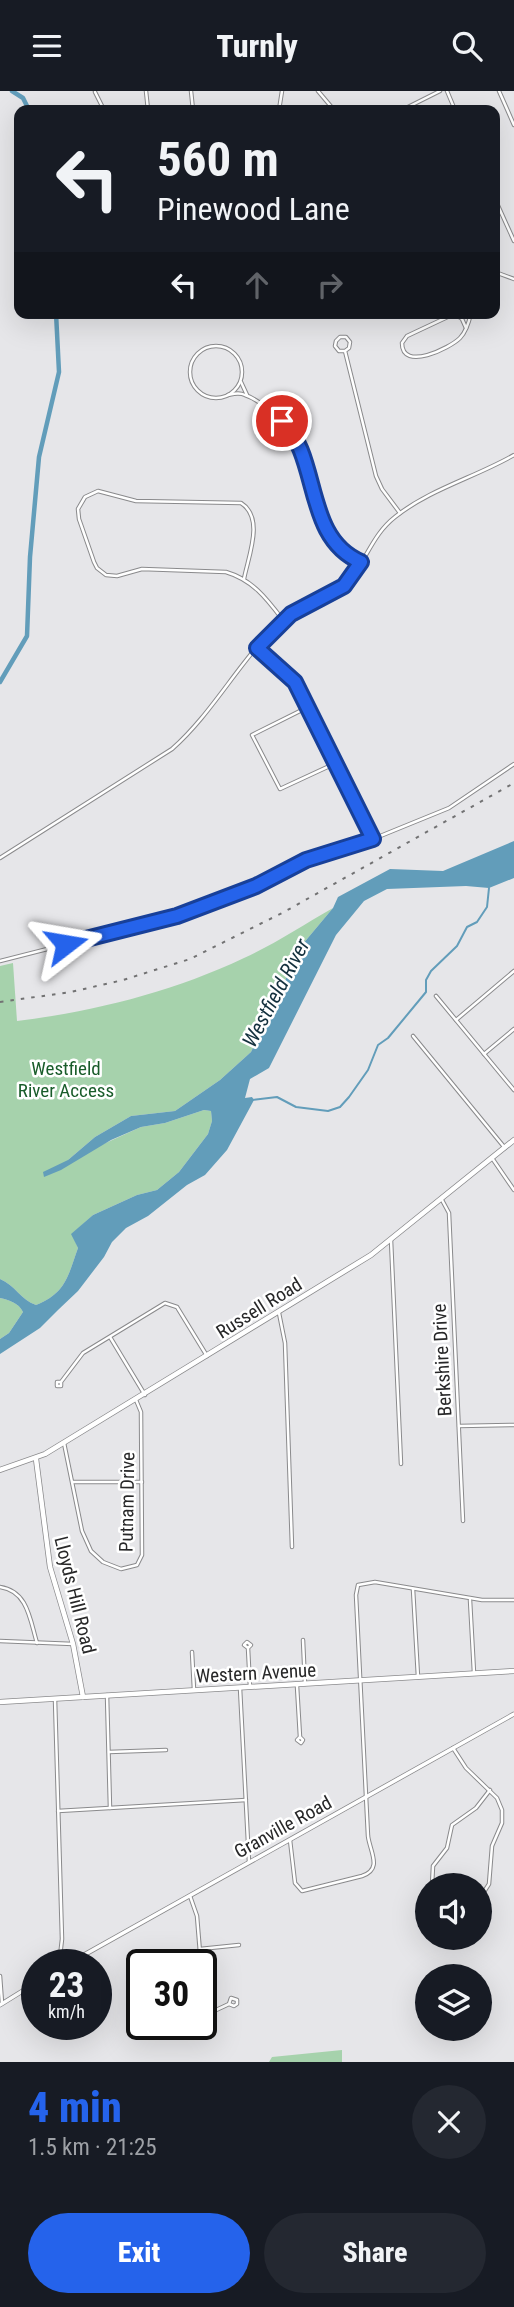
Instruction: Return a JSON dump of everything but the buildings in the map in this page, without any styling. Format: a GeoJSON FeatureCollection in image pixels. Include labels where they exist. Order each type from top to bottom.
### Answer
{"type":"FeatureCollection","features":[{"type":"Feature","properties":{"kind":"main road","name":"Russell Road"},"geometry":{"type":"LineString","coordinates":[[0,1470],[36,1459],[279,1313],[391,1241],[514,1140]]}},
{"type":"Feature","properties":{"kind":"main road","name":"Lloyds Hill Road"},"geometry":{"type":"LineString","coordinates":[[36,1459],[50,1567],[73,1644],[83,1697]]}},
{"type":"Feature","properties":{"kind":"main road","name":"Western Avenue"},"geometry":{"type":"LineString","coordinates":[[0,1702],[514,1671]]}},
{"type":"Feature","properties":{"kind":"street"},"geometry":{"type":"LineString","coordinates":[[318,91],[330,105]]}},
{"type":"Feature","properties":{"kind":"street"},"geometry":{"type":"LineString","coordinates":[[412,105],[440,91]]}},
{"type":"Feature","properties":{"kind":"street"},"geometry":{"type":"LineString","coordinates":[[499,91],[514,123]]}},
{"type":"Feature","properties":{"kind":"street"},"geometry":{"type":"LineString","coordinates":[[500,210],[514,241]]}},
{"type":"Feature","properties":{"kind":"street"},"geometry":{"type":"LineString","coordinates":[[444,319],[407,336],[402,345],[404,353],[411,358],[419,357],[456,341],[469,319]]}},
{"type":"Feature","properties":{"kind":"street"},"geometry":{"type":"LineString","coordinates":[[461,319],[466,328]]}},
{"type":"Feature","properties":{"kind":"street"},"geometry":{"type":"LineString","coordinates":[[342,336],[350,342],[345,351],[339,351],[335,347],[335,341],[342,336]]}},
{"type":"Feature","properties":{"kind":"street"},"geometry":{"type":"LineString","coordinates":[[247,395],[241,379],[240,363],[229,350],[217,346],[209,347],[195,356],[189,371],[194,387],[207,397],[237,393],[247,395],[282,421],[290,431],[330,536],[345,553],[361,562]]}},
{"type":"Feature","properties":{"kind":"street"},"geometry":{"type":"LineString","coordinates":[[345,351],[376,476],[400,513]]}},
{"type":"Feature","properties":{"kind":"street"},"geometry":{"type":"LineString","coordinates":[[228,395],[241,379]]}},
{"type":"Feature","properties":{"kind":"street"},"geometry":{"type":"LineString","coordinates":[[0,857],[172,749],[190,733],[257,648],[283,620],[302,607],[344,586],[381,530],[400,513],[514,455]]}},
{"type":"Feature","properties":{"kind":"street"},"geometry":{"type":"LineString","coordinates":[[244,579],[254,523],[250,510],[241,503],[136,501],[98,491],[88,494],[80,502],[78,516],[92,558],[97,568],[106,575],[117,576],[142,569],[226,572],[244,579],[265,597],[283,620]]}},
{"type":"Feature","properties":{"kind":"street"},"geometry":{"type":"LineString","coordinates":[[257,648],[295,682],[373,839]]}},
{"type":"Feature","properties":{"kind":"street"},"geometry":{"type":"LineString","coordinates":[[309,707],[252,736],[280,789],[336,762]]}},
{"type":"Feature","properties":{"kind":"street"},"geometry":{"type":"LineString","coordinates":[[0,961],[177,916],[256,886],[306,860],[373,839],[449,809],[514,764]]}},
{"type":"Feature","properties":{"kind":"street"},"geometry":{"type":"LineString","coordinates":[[456,1020],[514,971]]}},
{"type":"Feature","properties":{"kind":"street"},"geometry":{"type":"LineString","coordinates":[[436,996],[512,1084],[514,1090]]}},
{"type":"Feature","properties":{"kind":"street"},"geometry":{"type":"LineString","coordinates":[[484,1054],[514,1029]]}},
{"type":"Feature","properties":{"kind":"street"},"geometry":{"type":"LineString","coordinates":[[413,1036],[505,1148]]}},
{"type":"Feature","properties":{"kind":"street"},"geometry":{"type":"LineString","coordinates":[[492,1158],[514,1190]]}},
{"type":"Feature","properties":{"kind":"street","name":"Berkshire Drive"},"geometry":{"type":"LineString","coordinates":[[442,1200],[449,1213],[463,1521]]}},
{"type":"Feature","properties":{"kind":"street"},"geometry":{"type":"LineString","coordinates":[[391,1241],[401,1464]]}},
{"type":"Feature","properties":{"kind":"street"},"geometry":{"type":"LineString","coordinates":[[61,1382],[80,1355],[154,1309],[170,1303],[178,1309],[207,1356]]}},
{"type":"Feature","properties":{"kind":"street"},"geometry":{"type":"LineString","coordinates":[[279,1313],[285,1343],[292,1547]]}},
{"type":"Feature","properties":{"kind":"street"},"geometry":{"type":"LineString","coordinates":[[109,1336],[145,1395]]}},
{"type":"Feature","properties":{"kind":"street","name":"Putnam Drive"},"geometry":{"type":"LineString","coordinates":[[64,1443],[87,1544],[101,1561],[116,1569],[134,1567],[141,1559],[142,1482],[141,1412],[136,1399]]}},
{"type":"Feature","properties":{"kind":"street"},"geometry":{"type":"LineString","coordinates":[[458,1426],[514,1425]]}},
{"type":"Feature","properties":{"kind":"street"},"geometry":{"type":"LineString","coordinates":[[73,1482],[142,1482]]}},
{"type":"Feature","properties":{"kind":"street"},"geometry":{"type":"LineString","coordinates":[[290,1839],[294,1881],[300,1890],[308,1891],[370,1873],[374,1865],[369,1840],[356,1592],[358,1586],[362,1583],[379,1582],[500,1602],[514,1600]]}},
{"type":"Feature","properties":{"kind":"street"},"geometry":{"type":"LineString","coordinates":[[0,1587],[12,1589],[22,1598],[37,1643]]}},
{"type":"Feature","properties":{"kind":"street"},"geometry":{"type":"LineString","coordinates":[[412,1588],[418,1677]]}},
{"type":"Feature","properties":{"kind":"street"},"geometry":{"type":"LineString","coordinates":[[470,1598],[474,1673]]}},
{"type":"Feature","properties":{"kind":"street"},"geometry":{"type":"LineString","coordinates":[[303,1640],[305,1684]]}},
{"type":"Feature","properties":{"kind":"street"},"geometry":{"type":"LineString","coordinates":[[0,1641],[73,1644]]}},
{"type":"Feature","properties":{"kind":"street"},"geometry":{"type":"LineString","coordinates":[[248,1648],[250,1687]]}},
{"type":"Feature","properties":{"kind":"street"},"geometry":{"type":"LineString","coordinates":[[192,1651],[194,1691]]}},
{"type":"Feature","properties":{"kind":"street"},"geometry":{"type":"LineString","coordinates":[[297,1684],[300,1737]]}},
{"type":"Feature","properties":{"kind":"street"},"geometry":{"type":"LineString","coordinates":[[240,1688],[249,1862]]}},
{"type":"Feature","properties":{"kind":"street"},"geometry":{"type":"LineString","coordinates":[[107,1695],[110,1808]]}},
{"type":"Feature","properties":{"kind":"street"},"geometry":{"type":"LineString","coordinates":[[55,1699],[61,1949]]}},
{"type":"Feature","properties":{"kind":"street","name":"Granville Road"},"geometry":{"type":"LineString","coordinates":[[94,1949],[514,1714]]}},
{"type":"Feature","properties":{"kind":"street"},"geometry":{"type":"LineString","coordinates":[[453,1748],[469,1772],[489,1790],[501,1806],[503,1819],[493,1843],[490,1873]]}},
{"type":"Feature","properties":{"kind":"street"},"geometry":{"type":"LineString","coordinates":[[109,1752],[166,1750]]}},
{"type":"Feature","properties":{"kind":"street"},"geometry":{"type":"LineString","coordinates":[[433,1873],[433,1866],[447,1848],[452,1825],[475,1809],[489,1790]]}},
{"type":"Feature","properties":{"kind":"street"},"geometry":{"type":"LineString","coordinates":[[58,1811],[246,1800]]}},
{"type":"Feature","properties":{"kind":"street"},"geometry":{"type":"LineString","coordinates":[[190,1896],[196,1912],[200,1949],[239,1945]]}},
{"type":"Feature","properties":{"kind":"street"},"geometry":{"type":"LineString","coordinates":[[0,1976],[1,2004],[21,1992]]}},
{"type":"Feature","properties":{"kind":"street"},"geometry":{"type":"LineString","coordinates":[[217,2010],[229,2004]]}},
{"type":"Feature","properties":{"kind":"green space","name":"Westfield River Access"},"geometry":{"type":"Polygon","coordinates":[[[333,908],[302,945],[251,1052],[220,1080],[175,1111],[131,1116],[95,1137],[68,1160],[141,1127],[165,1123],[204,1110],[211,1111],[212,1121],[208,1134],[179,1172],[157,1190],[137,1195],[93,1215],[72,1234],[78,1248],[71,1267],[60,1289],[46,1300],[36,1305],[31,1303],[0,1279],[0,966],[13,963],[17,1021],[46,1017],[133,999],[189,981],[255,953],[333,908]]]}},
{"type":"Feature","properties":{"kind":"green space"},"geometry":{"type":"Polygon","coordinates":[[[0,1298],[16,1304],[23,1312],[9,1333],[0,1339],[0,1298]]]}},
{"type":"Feature","properties":{"kind":"green space"},"geometry":{"type":"Polygon","coordinates":[[[342,2050],[342,2062],[269,2062],[272,2057],[342,2050]]]}},
{"type":"Feature","properties":{"kind":"water"},"geometry":{"type":"Polygon","coordinates":[[[514,841],[514,878],[489,888],[466,886],[387,889],[364,901],[336,935],[269,1068],[250,1079],[245,1098],[252,1097],[254,1100],[227,1150],[205,1175],[187,1185],[148,1216],[126,1228],[112,1242],[78,1291],[40,1328],[0,1354],[0,1339],[9,1333],[23,1312],[16,1304],[0,1298],[0,1279],[36,1305],[54,1295],[64,1282],[78,1248],[71,1234],[93,1215],[137,1195],[157,1190],[179,1172],[208,1134],[212,1121],[211,1111],[204,1110],[165,1123],[141,1127],[111,1140],[61,1170],[44,1177],[43,1172],[68,1160],[95,1137],[131,1116],[175,1111],[220,1080],[251,1052],[302,945],[333,908],[338,897],[390,869],[443,871],[514,841]]]}},
{"type":"Feature","properties":{"kind":"waterway"},"geometry":{"type":"LineString","coordinates":[[12,91],[23,98],[26,105]]}},
{"type":"Feature","properties":{"kind":"waterway"},"geometry":{"type":"LineString","coordinates":[[0,682],[27,636],[30,557],[39,457],[59,372],[56,319]]}},
{"type":"Feature","properties":{"kind":"waterway"},"geometry":{"type":"LineString","coordinates":[[252,1100],[277,1097],[296,1107],[328,1111],[340,1107],[368,1070],[378,1045],[388,1038],[426,992],[426,980],[431,971],[457,946],[467,927],[477,922],[487,907],[489,888]]}},
{"type":"Feature","properties":{"kind":"railway"},"geometry":{"type":"LineString","coordinates":[[0,1002],[71,992],[123,980],[190,959],[284,912],[514,783]]}},
{"type":"Feature","properties":{"kind":"route"},"geometry":{"type":"LineString","coordinates":[[66,944],[177,916],[256,886],[306,860],[373,839],[295,682],[257,648],[291,614],[344,586],[361,562],[345,553],[330,536],[294,438],[282,421]]}},
{"type":"Feature","properties":{"kind":"water label","name":"Westfield River"},"geometry":{"type":"Point","coordinates":[276,993]}}]}
